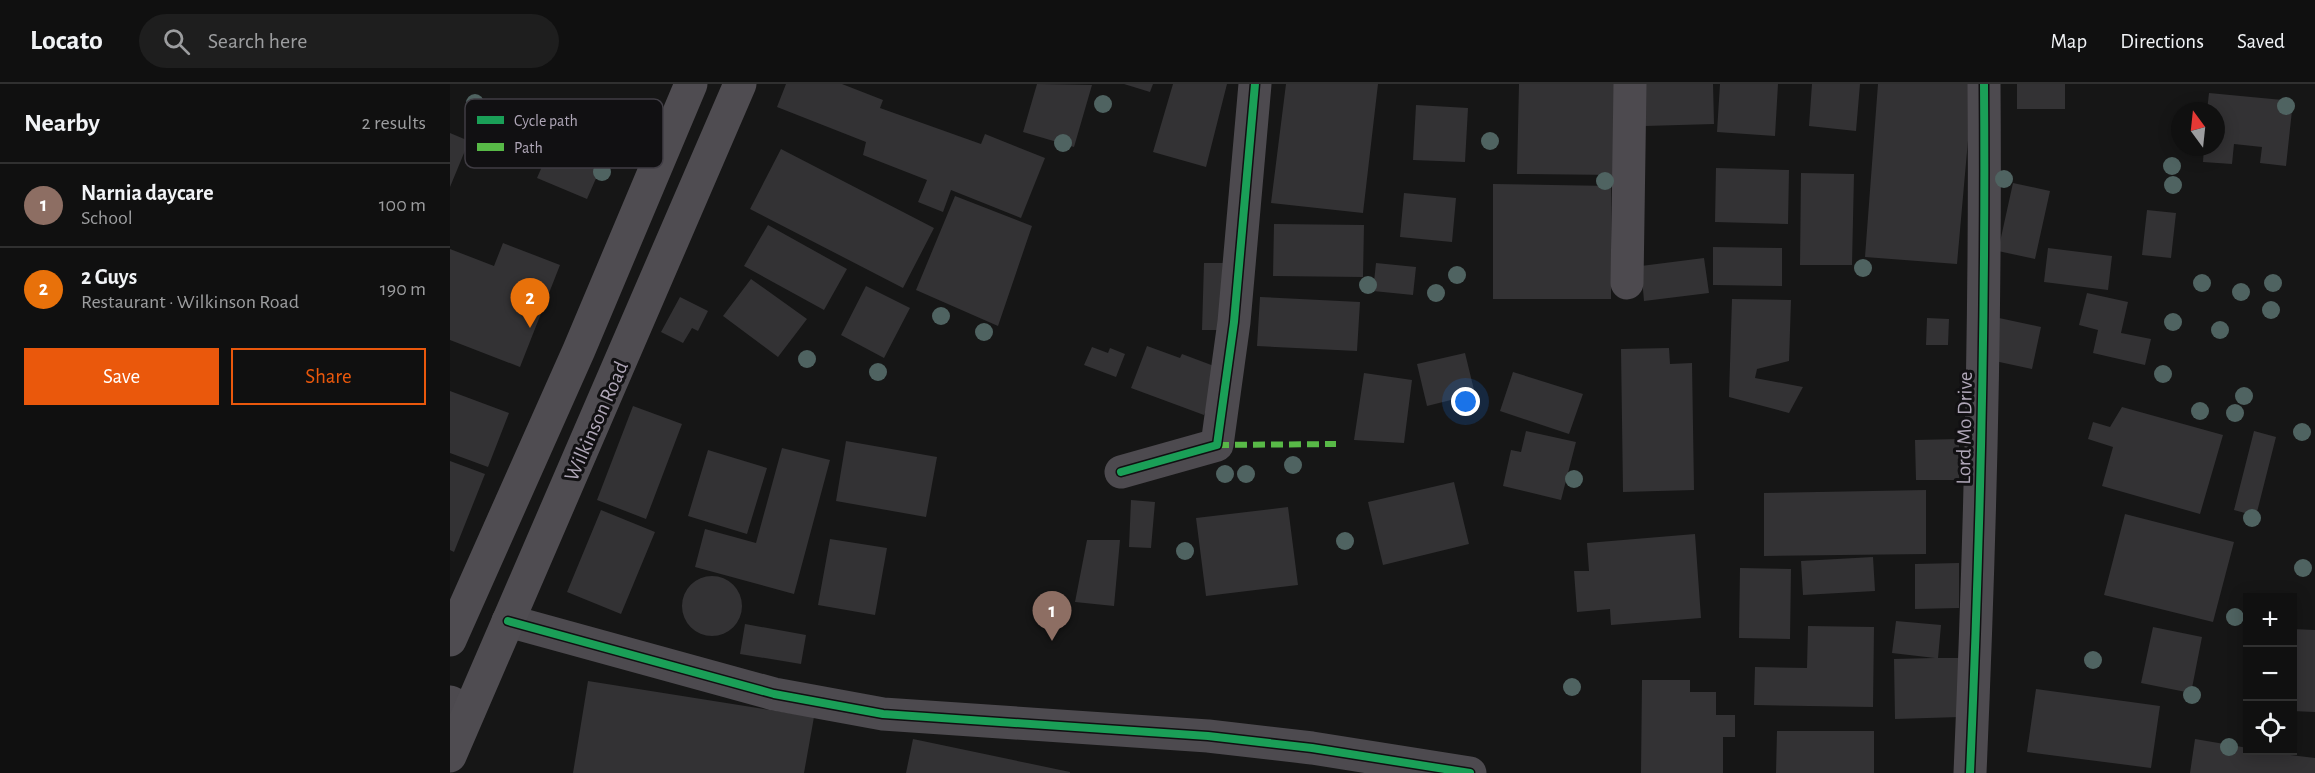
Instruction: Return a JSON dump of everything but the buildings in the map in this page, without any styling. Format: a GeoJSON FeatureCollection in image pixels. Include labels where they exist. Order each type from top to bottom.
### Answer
{"type":"FeatureCollection","features":[{"type":"Feature","properties":{"kind":"main road"},"geometry":{"type":"LineString","coordinates":[[663,150],[691,84]]}},
{"type":"Feature","properties":{"kind":"main road","name":"Wilkinson Road"},"geometry":{"type":"LineString","coordinates":[[450,756],[460,706],[508,621],[611,388],[740,84]]}},
{"type":"Feature","properties":{"kind":"main road"},"geometry":{"type":"LineString","coordinates":[[450,639],[579,350],[656,168]]}},
{"type":"Feature","properties":{"kind":"street"},"geometry":{"type":"LineString","coordinates":[[1121,472],[1217,445],[1234,322],[1255,84]]}},
{"type":"Feature","properties":{"kind":"street"},"geometry":{"type":"LineString","coordinates":[[1627,283],[1630,84]]}},
{"type":"Feature","properties":{"kind":"street","name":"Lord Mo Drive"},"geometry":{"type":"LineString","coordinates":[[1970,773],[1978,594],[1984,347],[1984,84]]}},
{"type":"Feature","properties":{"kind":"street"},"geometry":{"type":"LineString","coordinates":[[508,621],[774,694],[883,714],[1208,736],[1312,748],[1470,773]]}},
{"type":"Feature","properties":{"kind":"marked path"},"geometry":{"type":"LineString","coordinates":[[1217,445],[1336,444]]}},
{"type":"Feature","properties":{"kind":"cycle path"},"geometry":{"type":"LineString","coordinates":[[1121,472],[1217,445],[1234,322],[1255,84]]}},
{"type":"Feature","properties":{"kind":"cycle path"},"geometry":{"type":"LineString","coordinates":[[1970,773],[1982,428],[1984,84]]}},
{"type":"Feature","properties":{"kind":"cycle path"},"geometry":{"type":"LineString","coordinates":[[508,621],[774,694],[883,714],[1208,736],[1312,748],[1470,773]]}},
{"type":"Feature","properties":{"kind":"place","name":"2 Guys"},"geometry":{"type":"Point","coordinates":[530,328]}},
{"type":"Feature","properties":{"kind":"place","name":"Narnia daycare"},"geometry":{"type":"Point","coordinates":[1052,641]}}]}
